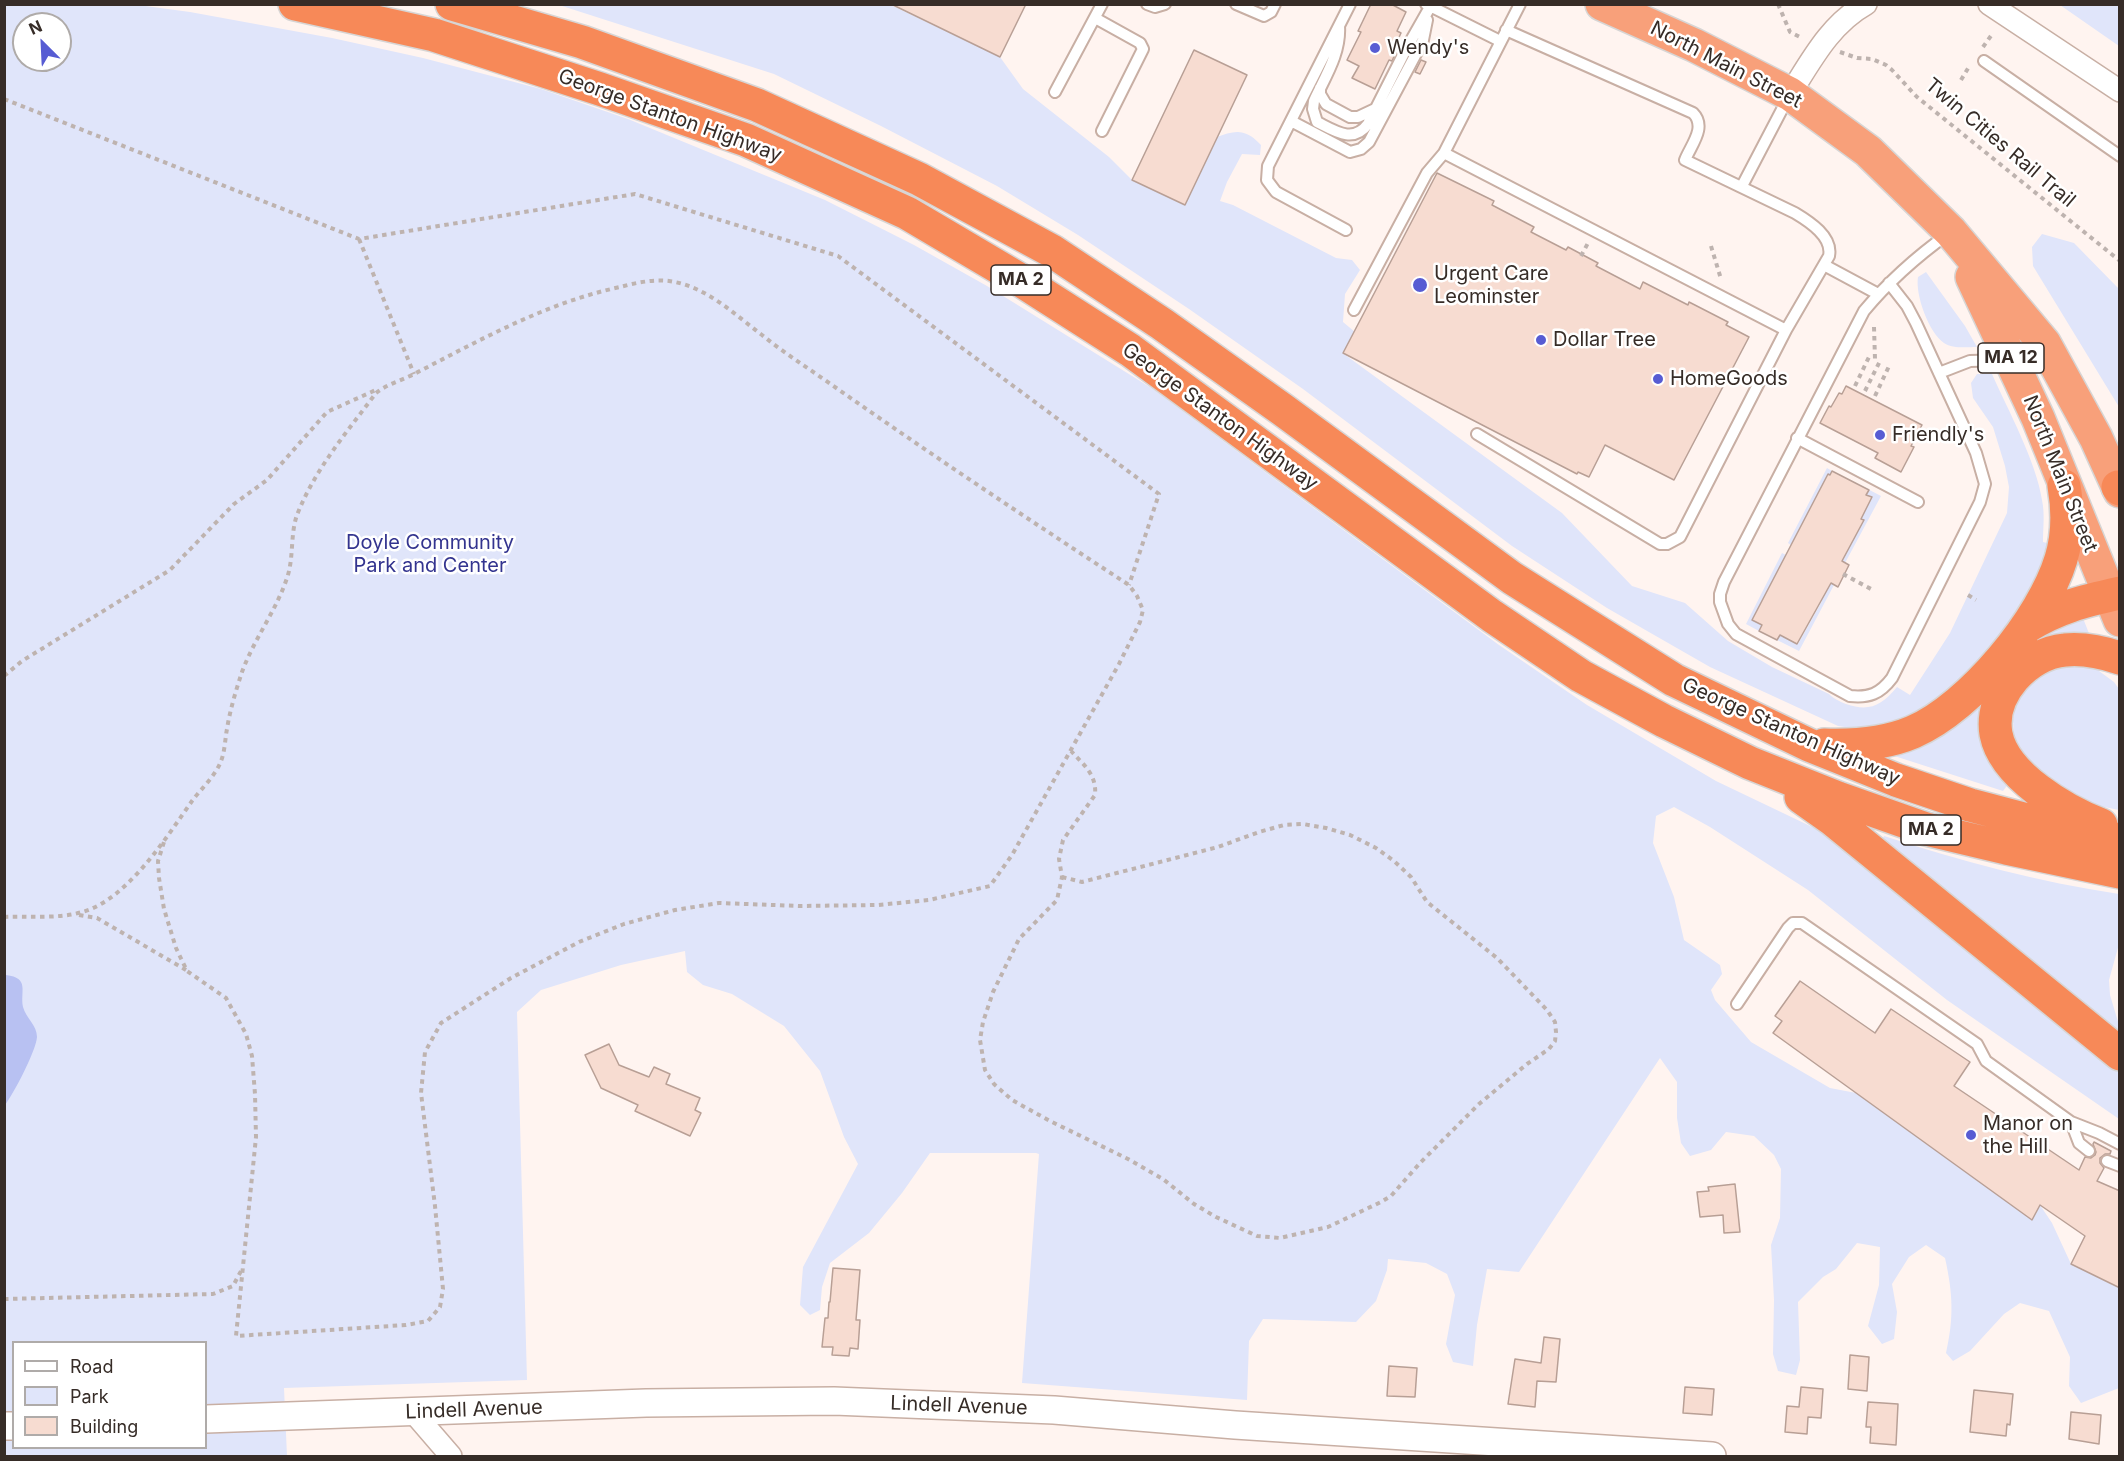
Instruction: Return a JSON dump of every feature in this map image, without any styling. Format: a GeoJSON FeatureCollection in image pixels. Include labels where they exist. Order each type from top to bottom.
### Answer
{"type":"FeatureCollection","features":[{"type":"Feature","properties":{"kind":"highway","name":"George Stanton Highway"},"geometry":{"type":"LineString","coordinates":[[295,4],[434,35],[600,88],[746,140],[907,213],[1022,281],[1130,350],[1492,616],[1581,676],[1664,721],[1750,763],[1838,798],[1926,829],[2006,849],[2120,872]]}},
{"type":"Feature","properties":{"kind":"highway","name":"George Stanton Highway"},"geometry":{"type":"LineString","coordinates":[[452,4],[582,42],[757,105],[919,179],[1052,251],[1162,324],[1264,396],[1512,578],[1674,680],[1809,745],[1896,780],[1970,805],[2046,825],[2120,840]]}},
{"type":"Feature","properties":{"kind":"highway","name":"North Main Street"},"geometry":{"type":"LineString","coordinates":[[1602,4],[1694,45],[1790,94],[1868,151],[1951,232],[2044,343],[2096,438],[2119,489]]}},
{"type":"Feature","properties":{"kind":"highway","name":"North Main Street"},"geometry":{"type":"LineString","coordinates":[[1951,232],[2038,418],[2064,486],[2116,603]]}},
{"type":"Feature","properties":{"kind":"highway"},"geometry":{"type":"LineString","coordinates":[[1809,745],[1848,746],[1903,736],[1929,724],[1964,699],[2004,656],[2026,627],[2047,591],[2061,558],[2067,513],[2064,486]]}},
{"type":"Feature","properties":{"kind":"highway"},"geometry":{"type":"LineString","coordinates":[[2026,627],[2063,607],[2090,598],[2116,603]]}},
{"type":"Feature","properties":{"kind":"highway"},"geometry":{"type":"LineString","coordinates":[[2120,658],[2101,652],[2063,650],[2025,666],[2005,690],[1998,710],[1996,734],[2016,769],[2035,788],[2082,817],[2120,831]]}},
{"type":"Feature","properties":{"kind":"highway"},"geometry":{"type":"LineString","coordinates":[[1750,763],[1833,819],[2120,1054]]}},
{"type":"Feature","properties":{"kind":"street"},"geometry":{"type":"LineString","coordinates":[[1790,94],[1836,27],[1851,13],[1866,4]]}},
{"type":"Feature","properties":{"kind":"street"},"geometry":{"type":"LineString","coordinates":[[1989,4],[2120,91]]}},
{"type":"Feature","properties":{"kind":"street","name":"Lindell Avenue"},"geometry":{"type":"LineString","coordinates":[[207,1419],[646,1403],[834,1401],[1054,1410],[1235,1425],[1712,1456]]}},
{"type":"Feature","properties":{"kind":"street"},"geometry":{"type":"LineString","coordinates":[[413,1412],[451,1456]]}},
{"type":"Feature","properties":{"kind":"lane"},"geometry":{"type":"LineString","coordinates":[[1055,92],[1102,4]]}},
{"type":"Feature","properties":{"kind":"lane"},"geometry":{"type":"LineString","coordinates":[[1147,4],[1155,7],[1166,4]]}},
{"type":"Feature","properties":{"kind":"lane"},"geometry":{"type":"LineString","coordinates":[[1236,4],[1264,16],[1271,12],[1275,4]]}},
{"type":"Feature","properties":{"kind":"lane"},"geometry":{"type":"LineString","coordinates":[[1346,230],[1276,192],[1267,180],[1268,166],[1350,4]]}},
{"type":"Feature","properties":{"kind":"lane"},"geometry":{"type":"LineString","coordinates":[[1354,310],[1427,173],[1444,153],[1520,4]]}},
{"type":"Feature","properties":{"kind":"lane"},"geometry":{"type":"LineString","coordinates":[[1339,26],[1340,39],[1337,50],[1314,101],[1314,117],[1317,122],[1343,135],[1350,136],[1364,129],[1428,6]]}},
{"type":"Feature","properties":{"kind":"lane"},"geometry":{"type":"LineString","coordinates":[[1291,121],[1350,152],[1365,146],[1423,40],[1428,6]]}},
{"type":"Feature","properties":{"kind":"lane"},"geometry":{"type":"LineString","coordinates":[[1428,6],[1500,41]]}},
{"type":"Feature","properties":{"kind":"lane"},"geometry":{"type":"LineString","coordinates":[[1095,18],[1140,43],[1143,49],[1102,131]]}},
{"type":"Feature","properties":{"kind":"lane"},"geometry":{"type":"LineString","coordinates":[[1477,434],[1660,544],[1667,544],[1680,537],[1786,330],[1829,256],[1830,247],[1825,238],[1812,225],[1795,213],[1684,160],[1699,130],[1698,117],[1693,113],[1506,30]]}},
{"type":"Feature","properties":{"kind":"lane"},"geometry":{"type":"LineString","coordinates":[[1984,61],[2120,156]]}},
{"type":"Feature","properties":{"kind":"lane"},"geometry":{"type":"LineString","coordinates":[[1320,88],[1320,94],[1326,104],[1350,117],[1358,117],[1376,109]]}},
{"type":"Feature","properties":{"kind":"lane"},"geometry":{"type":"LineString","coordinates":[[1742,186],[1790,94]]}},
{"type":"Feature","properties":{"kind":"lane"},"geometry":{"type":"LineString","coordinates":[[1444,153],[1786,330]]}},
{"type":"Feature","properties":{"kind":"lane"},"geometry":{"type":"LineString","coordinates":[[1889,283],[1907,306],[1939,373],[1976,453],[1984,484],[1983,492],[1892,678],[1872,696],[1850,696],[1736,634],[1724,615],[1720,594],[1724,582],[1849,339],[1876,297],[1889,283],[1917,256],[1951,232]]}},
{"type":"Feature","properties":{"kind":"lane"},"geometry":{"type":"LineString","coordinates":[[1824,265],[1876,297]]}},
{"type":"Feature","properties":{"kind":"lane"},"geometry":{"type":"LineString","coordinates":[[1939,373],[1981,359],[2012,360]]}},
{"type":"Feature","properties":{"kind":"lane"},"geometry":{"type":"LineString","coordinates":[[1797,438],[1918,502]]}},
{"type":"Feature","properties":{"kind":"lane"},"geometry":{"type":"LineString","coordinates":[[1737,1004],[1788,928],[1798,921],[1977,1044],[1986,1061],[2071,1122],[2120,1144]]}},
{"type":"Feature","properties":{"kind":"lane"},"geometry":{"type":"LineString","coordinates":[[2071,1122],[2079,1143],[2089,1151]]}},
{"type":"Feature","properties":{"kind":"lane"},"geometry":{"type":"LineString","coordinates":[[2107,1161],[2120,1166]]}},
{"type":"Feature","properties":{"kind":"path"},"geometry":{"type":"LineString","coordinates":[[1778,4],[1792,34]]}},
{"type":"Feature","properties":{"kind":"path","name":"Twin Cities Rail Trail"},"geometry":{"type":"LineString","coordinates":[[1857,58],[1872,59],[1892,70],[1917,97],[2120,261]]}},
{"type":"Feature","properties":{"kind":"path"},"geometry":{"type":"LineString","coordinates":[[4,99],[359,239],[635,194],[838,256],[1159,494],[1129,585]]}},
{"type":"Feature","properties":{"kind":"path"},"geometry":{"type":"LineString","coordinates":[[359,239],[414,374]]}},
{"type":"Feature","properties":{"kind":"path"},"geometry":{"type":"LineString","coordinates":[[1711,246],[1723,285]]}},
{"type":"Feature","properties":{"kind":"path"},"geometry":{"type":"LineString","coordinates":[[4,676],[22,661],[170,570],[234,504],[267,480],[327,412],[414,374],[533,315],[596,292],[641,282],[667,281],[687,285],[740,316],[760,334],[888,424],[1129,585],[1143,610],[1140,622],[1119,664],[1071,751],[1012,855],[990,886],[929,900],[878,904],[799,906],[719,903],[675,910],[624,924],[579,942],[511,978],[441,1023],[425,1053],[421,1093],[443,1289],[440,1307],[428,1321],[406,1325],[236,1336],[256,1137],[252,1056],[246,1034],[226,998],[187,971],[97,918],[72,914]]}},
{"type":"Feature","properties":{"kind":"path"},"geometry":{"type":"LineString","coordinates":[[1865,391],[1878,360],[1876,297]]}},
{"type":"Feature","properties":{"kind":"path"},"geometry":{"type":"LineString","coordinates":[[1855,386],[1869,357]]}},
{"type":"Feature","properties":{"kind":"path"},"geometry":{"type":"LineString","coordinates":[[1875,396],[1890,364]]}},
{"type":"Feature","properties":{"kind":"path"},"geometry":{"type":"LineString","coordinates":[[4,917],[84,912],[119,891],[136,876],[164,842],[220,762],[242,672],[288,577],[296,518],[304,500],[332,451],[383,387]]}},
{"type":"Feature","properties":{"kind":"path"},"geometry":{"type":"LineString","coordinates":[[1842,574],[1871,589]]}},
{"type":"Feature","properties":{"kind":"path"},"geometry":{"type":"LineString","coordinates":[[1968,595],[1976,600]]}},
{"type":"Feature","properties":{"kind":"path"},"geometry":{"type":"LineString","coordinates":[[1062,877],[1082,882],[1218,847],[1258,831],[1284,825],[1303,824],[1350,835],[1394,861],[1411,878],[1427,902],[1497,958],[1547,1010],[1555,1022],[1555,1041],[1549,1049],[1479,1104],[1420,1163],[1391,1196],[1351,1218],[1328,1227],[1280,1238],[1257,1236],[1216,1217],[1194,1204],[1163,1179],[1012,1100],[994,1084],[985,1070],[980,1040],[993,992],[1019,939],[1057,900],[1062,877],[1059,859],[1063,840],[1091,802],[1095,788],[1090,771],[1071,751]]}},
{"type":"Feature","properties":{"kind":"path"},"geometry":{"type":"LineString","coordinates":[[164,842],[158,861],[159,878],[176,948],[187,971]]}},
{"type":"Feature","properties":{"kind":"path"},"geometry":{"type":"LineString","coordinates":[[4,1299],[213,1294],[233,1286],[243,1265]]}},
{"type":"Feature","properties":{"kind":"green space","name":"Doyle Community Park and Center"},"geometry":{"type":"Polygon","coordinates":[[[5,5],[138,5],[190,12],[332,38],[423,58],[541,89],[628,119],[825,200],[914,245],[987,286],[1153,389],[1499,645],[1587,705],[1716,781],[1829,835],[2119,1068],[2119,1119],[1947,1000],[1808,890],[1710,827],[1674,807],[1656,816],[1653,843],[1674,897],[1684,940],[1720,965],[1722,974],[1711,990],[1715,1000],[1751,1042],[1830,1088],[1856,1093],[2032,1219],[2040,1205],[2052,1223],[2071,1264],[2119,1288],[2119,1388],[2081,1403],[2069,1386],[2070,1357],[2049,1311],[2020,1303],[2004,1314],[1970,1351],[1953,1361],[1946,1353],[1951,1306],[1950,1283],[1945,1258],[1926,1245],[1909,1257],[1892,1284],[1897,1312],[1894,1339],[1882,1344],[1868,1326],[1879,1285],[1880,1247],[1857,1243],[1836,1269],[1823,1277],[1798,1302],[1800,1360],[1796,1375],[1778,1371],[1773,1354],[1774,1300],[1771,1245],[1780,1218],[1781,1169],[1774,1155],[1754,1136],[1726,1132],[1711,1150],[1690,1156],[1681,1143],[1677,1118],[1677,1082],[1660,1058],[1519,1272],[1487,1269],[1477,1325],[1473,1366],[1453,1362],[1446,1344],[1455,1295],[1447,1274],[1426,1263],[1388,1259],[1387,1270],[1376,1301],[1356,1322],[1263,1319],[1249,1341],[1247,1400],[1022,1383],[1039,1154],[930,1153],[902,1193],[869,1233],[830,1263],[822,1287],[820,1310],[810,1315],[800,1305],[803,1267],[858,1164],[844,1137],[820,1071],[784,1026],[732,994],[703,985],[687,972],[685,951],[621,965],[541,990],[517,1012],[527,1380],[284,1388],[287,1456],[5,1456],[5,5]]]}},
{"type":"Feature","properties":{"kind":"green space"},"geometry":{"type":"Polygon","coordinates":[[[559,5],[891,5],[1000,57],[1023,89],[1109,157],[1132,180],[1216,137],[1238,132],[1254,138],[1261,145],[1260,155],[1242,154],[1220,201],[1233,205],[1336,258],[1352,260],[1360,270],[1345,294],[1343,322],[1355,332],[1344,354],[1562,513],[1632,586],[1685,603],[1728,641],[1772,667],[1846,704],[1861,707],[1874,706],[1886,699],[1897,687],[1910,695],[1950,633],[2007,513],[2009,487],[2005,466],[1993,427],[1973,398],[1971,383],[1977,374],[1992,374],[2028,452],[2039,485],[2043,510],[2043,542],[2047,543],[2038,578],[2011,625],[1952,691],[1921,712],[1889,725],[1858,729],[1838,726],[1710,667],[1607,608],[1512,546],[1303,389],[1189,309],[1078,235],[997,186],[774,74],[559,5]]]}},
{"type":"Feature","properties":{"kind":"green space"},"geometry":{"type":"Polygon","coordinates":[[[2060,5],[2119,5],[2119,46],[2060,5]]]}},
{"type":"Feature","properties":{"kind":"green space"},"geometry":{"type":"Polygon","coordinates":[[[2042,234],[2074,243],[2119,289],[2119,407],[2033,266],[2032,247],[2042,234]]]}},
{"type":"Feature","properties":{"kind":"green space"},"geometry":{"type":"Polygon","coordinates":[[[1926,272],[1965,326],[1977,347],[1948,345],[1933,331],[1924,313],[1919,294],[1918,277],[1926,272]]]}},
{"type":"Feature","properties":{"kind":"green space"},"geometry":{"type":"Polygon","coordinates":[[[1827,468],[1832,471],[1830,475],[1828,474],[1791,545],[1788,543],[1827,468]]]}},
{"type":"Feature","properties":{"kind":"green space"},"geometry":{"type":"Polygon","coordinates":[[[1858,484],[1881,496],[1845,563],[1840,560],[1863,520],[1861,519],[1872,498],[1856,489],[1858,484]]]}},
{"type":"Feature","properties":{"kind":"green space"},"geometry":{"type":"Polygon","coordinates":[[[1782,553],[1786,555],[1752,620],[1762,625],[1759,631],[1746,624],[1782,553]]]}},
{"type":"Feature","properties":{"kind":"green space"},"geometry":{"type":"Polygon","coordinates":[[[1829,582],[1834,585],[1799,651],[1777,640],[1780,635],[1798,644],[1822,601],[1820,600],[1829,582]]]}},
{"type":"Feature","properties":{"kind":"green space"},"geometry":{"type":"Polygon","coordinates":[[[2081,613],[2090,636],[2035,645],[2031,638],[2081,613]]]}},
{"type":"Feature","properties":{"kind":"green space"},"geometry":{"type":"Polygon","coordinates":[[[2049,666],[2100,666],[2099,671],[2114,682],[2119,689],[2119,810],[2084,803],[2035,776],[2015,742],[2013,721],[2016,702],[2024,686],[2049,666]]]}},
{"type":"Feature","properties":{"kind":"green space"},"geometry":{"type":"Polygon","coordinates":[[[1984,690],[2009,783],[2003,791],[1882,752],[1984,690]]]}},
{"type":"Feature","properties":{"kind":"green space"},"geometry":{"type":"Polygon","coordinates":[[[1884,836],[2000,870],[2119,894],[2119,944],[2109,980],[2110,995],[2119,1025],[2119,1038],[1880,844],[1884,836]]]}},
{"type":"Feature","properties":{"kind":"water"},"geometry":{"type":"Polygon","coordinates":[[[4,976],[21,982],[23,1007],[37,1037],[24,1072],[5,1105],[4,976]]]}},
{"type":"Feature","properties":{"kind":"building"},"geometry":{"type":"Polygon","coordinates":[[[891,4],[1026,4],[1000,57],[891,4]]]}},
{"type":"Feature","properties":{"kind":"building","name":"Wendy's"},"geometry":{"type":"Polygon","coordinates":[[[1371,4],[1391,4],[1406,12],[1397,31],[1401,33],[1395,46],[1398,48],[1392,61],[1389,60],[1375,89],[1352,78],[1359,66],[1347,60],[1361,32],[1358,31],[1371,4]]]}},
{"type":"Feature","properties":{"kind":"building"},"geometry":{"type":"Polygon","coordinates":[[[1194,50],[1247,75],[1185,205],[1132,180],[1194,50]]]}},
{"type":"Feature","properties":{"kind":"building"},"geometry":{"type":"Polygon","coordinates":[[[1421,60],[1426,62],[1420,74],[1415,72],[1421,60]]]}},
{"type":"Feature","properties":{"kind":"building"},"geometry":{"type":"Polygon","coordinates":[[[1437,173],[1494,201],[1492,205],[1534,227],[1531,232],[1566,250],[1568,247],[1598,263],[1596,266],[1640,289],[1643,282],[1688,305],[1689,302],[1728,322],[1726,325],[1749,337],[1674,480],[1605,445],[1589,477],[1578,472],[1577,474],[1343,353],[1437,173]]]}},
{"type":"Feature","properties":{"kind":"building","name":"Friendly's"},"geometry":{"type":"Polygon","coordinates":[[[1846,386],[1922,425],[1901,472],[1875,458],[1878,453],[1820,423],[1829,406],[1831,407],[1846,386]]]}},
{"type":"Feature","properties":{"kind":"building"},"geometry":{"type":"Polygon","coordinates":[[[1832,471],[1869,490],[1866,495],[1872,497],[1861,519],[1864,520],[1842,561],[1849,565],[1838,587],[1831,583],[1797,644],[1780,635],[1777,640],[1759,631],[1762,625],[1752,620],[1828,474],[1830,475],[1832,471]]]}},
{"type":"Feature","properties":{"kind":"building","name":"Manor on the Hill"},"geometry":{"type":"Polygon","coordinates":[[[1800,981],[1875,1033],[1891,1009],[1970,1062],[1954,1086],[2079,1170],[2085,1157],[2091,1158],[2095,1155],[2094,1142],[2111,1151],[2110,1154],[2105,1154],[2100,1158],[2100,1163],[2104,1168],[2097,1181],[2120,1191],[2120,1288],[2071,1264],[2085,1236],[2040,1205],[2032,1220],[1773,1033],[1782,1021],[1775,1016],[1800,981]]]}},
{"type":"Feature","properties":{"kind":"building"},"geometry":{"type":"Polygon","coordinates":[[[609,1044],[619,1065],[649,1077],[654,1067],[670,1074],[666,1084],[700,1098],[695,1110],[701,1113],[690,1136],[635,1111],[638,1105],[601,1088],[585,1055],[609,1044]]]}},
{"type":"Feature","properties":{"kind":"building"},"geometry":{"type":"Polygon","coordinates":[[[1735,1184],[1740,1232],[1724,1233],[1723,1215],[1700,1217],[1697,1192],[1709,1191],[1708,1187],[1735,1184]]]}},
{"type":"Feature","properties":{"kind":"building"},"geometry":{"type":"Polygon","coordinates":[[[833,1268],[860,1270],[856,1320],[860,1320],[858,1349],[850,1348],[849,1356],[832,1355],[833,1347],[822,1347],[825,1318],[828,1318],[833,1268]]]}},
{"type":"Feature","properties":{"kind":"building"},"geometry":{"type":"Polygon","coordinates":[[[1544,1337],[1560,1339],[1556,1382],[1537,1381],[1535,1407],[1508,1404],[1515,1359],[1541,1363],[1544,1337]]]}},
{"type":"Feature","properties":{"kind":"building"},"geometry":{"type":"Polygon","coordinates":[[[1850,1355],[1869,1357],[1867,1391],[1848,1389],[1850,1355]]]}},
{"type":"Feature","properties":{"kind":"building"},"geometry":{"type":"Polygon","coordinates":[[[1389,1366],[1417,1368],[1415,1397],[1387,1396],[1389,1366]]]}},
{"type":"Feature","properties":{"kind":"building"},"geometry":{"type":"Polygon","coordinates":[[[1685,1387],[1714,1389],[1712,1415],[1683,1413],[1685,1387]]]}},
{"type":"Feature","properties":{"kind":"building"},"geometry":{"type":"Polygon","coordinates":[[[1801,1387],[1823,1389],[1821,1418],[1808,1417],[1807,1434],[1785,1432],[1787,1406],[1799,1407],[1801,1387]]]}},
{"type":"Feature","properties":{"kind":"building"},"geometry":{"type":"Polygon","coordinates":[[[1974,1390],[2013,1394],[2010,1425],[2007,1424],[2006,1436],[1970,1432],[1974,1390]]]}},
{"type":"Feature","properties":{"kind":"building"},"geometry":{"type":"Polygon","coordinates":[[[1868,1402],[1898,1404],[1896,1445],[1870,1443],[1871,1427],[1866,1427],[1868,1402]]]}},
{"type":"Feature","properties":{"kind":"building"},"geometry":{"type":"Polygon","coordinates":[[[2071,1412],[2101,1415],[2099,1444],[2069,1439],[2071,1412]]]}},
{"type":"Feature","properties":{"kind":"place","name":"Wendy's"},"geometry":{"type":"Point","coordinates":[1375,48]}},
{"type":"Feature","properties":{"kind":"place","name":"Urgent Care Leominster"},"geometry":{"type":"Point","coordinates":[1420,285]}},
{"type":"Feature","properties":{"kind":"place","name":"Dollar Tree"},"geometry":{"type":"Point","coordinates":[1541,340]}},
{"type":"Feature","properties":{"kind":"place","name":"HomeGoods"},"geometry":{"type":"Point","coordinates":[1658,379]}},
{"type":"Feature","properties":{"kind":"place","name":"Friendly's"},"geometry":{"type":"Point","coordinates":[1880,435]}},
{"type":"Feature","properties":{"kind":"place","name":"Manor on the Hill"},"geometry":{"type":"Point","coordinates":[1971,1135]}}]}
